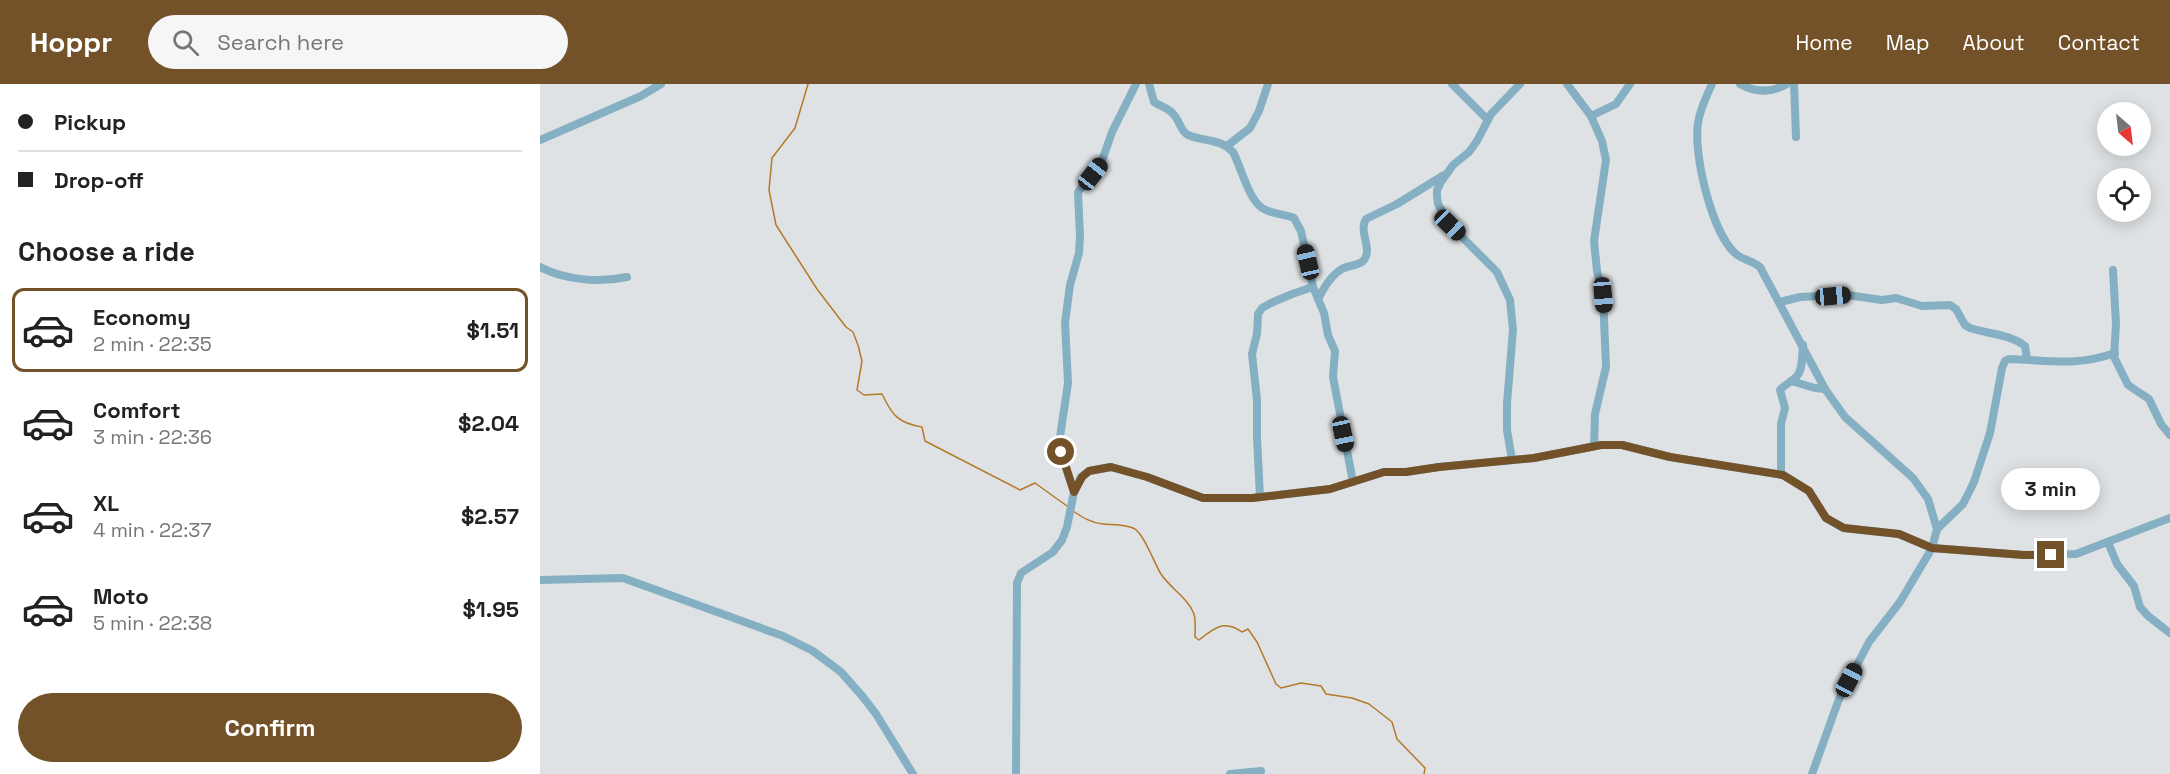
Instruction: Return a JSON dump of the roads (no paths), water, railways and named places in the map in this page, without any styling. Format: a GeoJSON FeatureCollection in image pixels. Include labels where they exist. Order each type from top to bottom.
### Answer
{"type":"FeatureCollection","features":[{"type":"Feature","properties":{"kind":"street"},"geometry":{"type":"LineString","coordinates":[[540,140],[641,96],[661,84]]}},
{"type":"Feature","properties":{"kind":"street"},"geometry":{"type":"LineString","coordinates":[[1074,492],[1061,452],[1060,437],[1068,383],[1065,323],[1070,285],[1079,253],[1078,192],[1101,164],[1112,132],[1136,84]]}},
{"type":"Feature","properties":{"kind":"street"},"geometry":{"type":"LineString","coordinates":[[1149,84],[1154,102],[1174,114],[1187,135],[1216,141],[1227,146],[1238,161],[1261,207],[1275,214],[1294,218],[1301,231],[1313,287],[1335,351],[1333,377],[1353,482]]}},
{"type":"Feature","properties":{"kind":"street"},"geometry":{"type":"LineString","coordinates":[[1227,146],[1250,128],[1259,111],[1268,84]]}},
{"type":"Feature","properties":{"kind":"street"},"geometry":{"type":"LineString","coordinates":[[1452,84],[1488,120]]}},
{"type":"Feature","properties":{"kind":"street"},"geometry":{"type":"LineString","coordinates":[[1512,460],[1507,430],[1513,330],[1510,300],[1497,272],[1450,225],[1438,204],[1437,190],[1448,173],[1477,141],[1488,120],[1520,84]]}},
{"type":"Feature","properties":{"kind":"street"},"geometry":{"type":"LineString","coordinates":[[1567,84],[1591,116],[1602,141],[1606,160],[1594,241],[1597,271],[1603,295],[1606,368],[1595,414],[1594,446]]}},
{"type":"Feature","properties":{"kind":"street"},"geometry":{"type":"LineString","coordinates":[[1591,116],[1616,104],[1630,84]]}},
{"type":"Feature","properties":{"kind":"street"},"geometry":{"type":"LineString","coordinates":[[1712,84],[1703,103],[1697,125],[1698,153],[1711,212],[1735,253],[1760,267],[1825,389],[1845,417],[1913,478],[1928,499],[1937,529]]}},
{"type":"Feature","properties":{"kind":"street"},"geometry":{"type":"LineString","coordinates":[[1740,84],[1754,91],[1775,90],[1787,84]]}},
{"type":"Feature","properties":{"kind":"street"},"geometry":{"type":"LineString","coordinates":[[1794,84],[1796,137]]}},
{"type":"Feature","properties":{"kind":"street"},"geometry":{"type":"LineString","coordinates":[[1318,298],[1336,273],[1343,268],[1361,263],[1365,259],[1367,246],[1363,228],[1366,219],[1397,204],[1448,173]]}},
{"type":"Feature","properties":{"kind":"street"},"geometry":{"type":"LineString","coordinates":[[540,267],[573,278],[613,280],[627,278]]}},
{"type":"Feature","properties":{"kind":"street"},"geometry":{"type":"LineString","coordinates":[[2113,270],[2115,352],[2118,368],[2128,385],[2149,399],[2170,435]]}},
{"type":"Feature","properties":{"kind":"street"},"geometry":{"type":"LineString","coordinates":[[1260,497],[1257,400],[1252,354],[1257,334],[1258,314],[1271,303],[1313,287]]}},
{"type":"Feature","properties":{"kind":"street"},"geometry":{"type":"LineString","coordinates":[[1780,302],[1800,297],[1847,295],[1882,300],[1896,298],[1922,306],[1950,305],[1956,309],[1962,321],[1970,328],[2021,343],[2025,346],[2027,359]]}},
{"type":"Feature","properties":{"kind":"street"},"geometry":{"type":"LineString","coordinates":[[1781,475],[1781,424],[1785,408],[1780,390],[1796,377],[1800,369],[1803,345]]}},
{"type":"Feature","properties":{"kind":"street"},"geometry":{"type":"LineString","coordinates":[[1812,774],[1839,699],[1869,642],[1900,602],[1932,548],[1937,529],[1963,504],[1974,482],[1989,433],[2004,363],[2009,359],[2027,359],[2070,363],[2093,360],[2115,352]]}},
{"type":"Feature","properties":{"kind":"street"},"geometry":{"type":"LineString","coordinates":[[1791,381],[1825,389]]}},
{"type":"Feature","properties":{"kind":"street"},"geometry":{"type":"LineString","coordinates":[[1016,774],[1017,583],[1021,573],[1053,552],[1062,540],[1074,492],[1082,477],[1089,471],[1111,467],[1147,477],[1203,498],[1260,497],[1330,489],[1384,472],[1406,472],[1534,458],[1594,446],[1622,445],[1670,457],[1781,475],[1809,491],[1826,518],[1837,525],[1844,528],[1899,534],[1932,548],[2024,555],[2076,554],[2170,518]]}},
{"type":"Feature","properties":{"kind":"street"},"geometry":{"type":"LineString","coordinates":[[2108,542],[2117,564],[2134,586],[2140,607],[2170,633]]}},
{"type":"Feature","properties":{"kind":"street"},"geometry":{"type":"LineString","coordinates":[[540,580],[623,578],[783,636],[813,651],[841,672],[863,697],[913,774]]}},
{"type":"Feature","properties":{"kind":"street"},"geometry":{"type":"LineString","coordinates":[[1230,774],[1261,771]]}},
{"type":"Feature","properties":{"kind":"waterway"},"geometry":{"type":"LineString","coordinates":[[808,84],[795,128],[772,158],[769,190],[776,225],[817,289],[846,327],[853,332],[862,361],[857,390],[864,395],[882,394],[897,417],[907,423],[922,427],[925,441],[1020,490],[1035,483],[1067,506]]}},
{"type":"Feature","properties":{"kind":"waterway"},"geometry":{"type":"LineString","coordinates":[[1073,511],[1095,522],[1127,526],[1139,532],[1161,574],[1191,608],[1195,619],[1195,637],[1199,640],[1219,627],[1230,626],[1242,632],[1248,629],[1257,642],[1276,684],[1281,688],[1301,683],[1321,686],[1326,694],[1352,698],[1369,704],[1392,722],[1397,739],[1425,768],[1424,774]]}}]}
